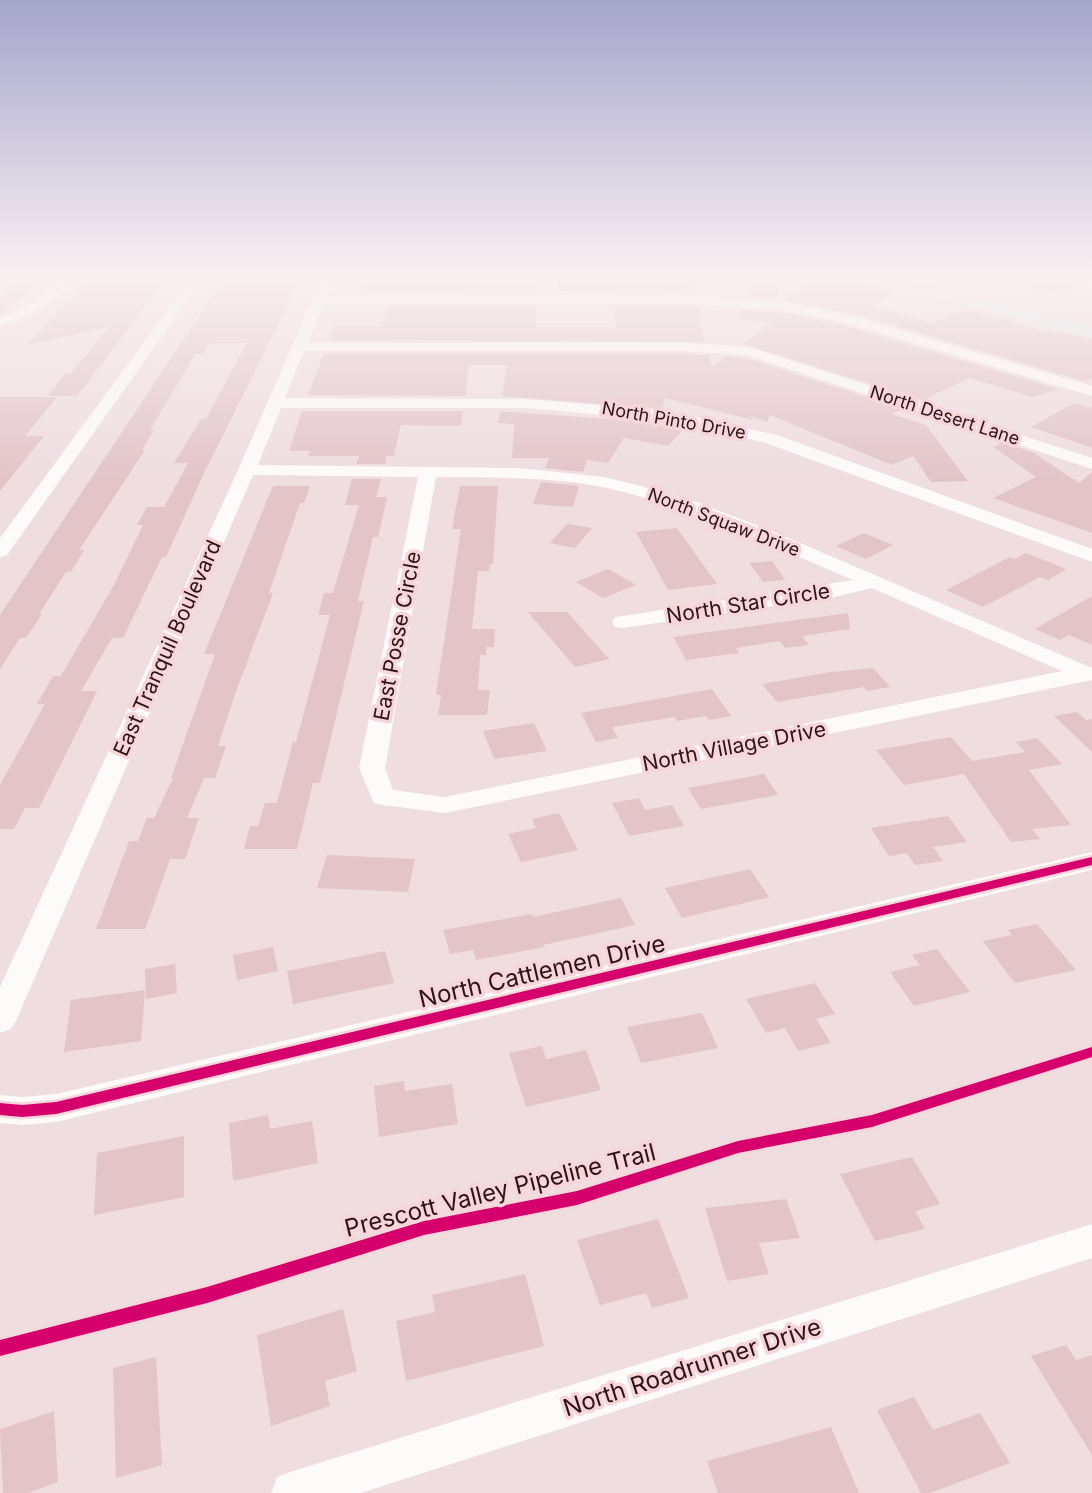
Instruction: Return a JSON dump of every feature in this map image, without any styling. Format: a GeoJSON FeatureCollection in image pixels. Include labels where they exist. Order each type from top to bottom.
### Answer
{"type":"FeatureCollection","features":[{"type":"Feature","properties":{"kind":"street"},"geometry":{"type":"LineString","coordinates":[[0,551],[8,529],[148,343]]}},
{"type":"Feature","properties":{"kind":"street","name":"East Tranquil Boulevard"},"geometry":{"type":"LineString","coordinates":[[0,1021],[247,470],[299,343]]}},
{"type":"Feature","properties":{"kind":"street"},"geometry":{"type":"LineString","coordinates":[[927,343],[1092,391]]}},
{"type":"Feature","properties":{"kind":"street","name":"North Desert Lane"},"geometry":{"type":"LineString","coordinates":[[297,347],[686,346],[749,351],[1092,464]]}},
{"type":"Feature","properties":{"kind":"street","name":"North Pinto Drive"},"geometry":{"type":"LineString","coordinates":[[276,403],[525,402],[592,406],[716,424],[771,439],[1092,556]]}},
{"type":"Feature","properties":{"kind":"street","name":"North Squaw Drive"},"geometry":{"type":"LineString","coordinates":[[247,470],[555,476],[604,482],[632,496],[702,510],[1088,675]]}},
{"type":"Feature","properties":{"kind":"street","name":"East Posse Circle"},"geometry":{"type":"LineString","coordinates":[[383,797],[372,768],[428,472]]}},
{"type":"Feature","properties":{"kind":"street","name":"North Star Circle"},"geometry":{"type":"LineString","coordinates":[[623,622],[830,592],[873,582]]}},
{"type":"Feature","properties":{"kind":"street","name":"North Village Drive"},"geometry":{"type":"LineString","coordinates":[[383,797],[445,805],[1088,675]]}},
{"type":"Feature","properties":{"kind":"street","name":"North Cattlemen Drive"},"geometry":{"type":"LineString","coordinates":[[0,1109],[22,1111],[57,1108],[1092,861]]}},
{"type":"Feature","properties":{"kind":"street","name":"North Roadrunner Drive"},"geometry":{"type":"LineString","coordinates":[[293,1493],[1092,1241]]}},
{"type":"Feature","properties":{"kind":"building"},"geometry":{"type":"Polygon","coordinates":[[[96,343],[118,343],[77,396],[47,396],[65,374],[70,374],[96,343]]]}},
{"type":"Feature","properties":{"kind":"building"},"geometry":{"type":"Polygon","coordinates":[[[182,343],[270,343],[203,475],[166,557],[162,557],[123,638],[112,638],[81,691],[97,691],[39,808],[25,808],[14,829],[0,829],[0,785],[45,704],[37,704],[53,676],[61,676],[114,585],[143,525],[137,525],[147,507],[164,507],[188,463],[174,463],[201,419],[206,419],[247,343],[210,343],[203,354],[195,354],[150,430],[154,430],[142,450],[145,450],[79,550],[84,550],[71,572],[66,572],[26,638],[20,638],[0,669],[0,615],[182,343]]]}},
{"type":"Feature","properties":{"kind":"building"},"geometry":{"type":"Polygon","coordinates":[[[902,343],[1058,389],[1033,397],[970,378],[922,400],[743,344],[902,343]]]}},
{"type":"Feature","properties":{"kind":"building"},"geometry":{"type":"Polygon","coordinates":[[[953,343],[1092,343],[1092,378],[1084,381],[953,343]]]}},
{"type":"Feature","properties":{"kind":"building"},"geometry":{"type":"Polygon","coordinates":[[[324,354],[686,354],[709,355],[712,367],[726,356],[746,358],[903,409],[892,414],[926,425],[968,481],[931,482],[913,456],[892,465],[770,415],[767,422],[750,416],[753,420],[665,398],[662,409],[502,396],[507,365],[469,365],[465,396],[308,395],[324,354]]]}},
{"type":"Feature","properties":{"kind":"building"},"geometry":{"type":"Polygon","coordinates":[[[0,397],[57,397],[25,436],[44,436],[0,491],[0,397]]]}},
{"type":"Feature","properties":{"kind":"building"},"geometry":{"type":"Polygon","coordinates":[[[1074,403],[1092,408],[1092,448],[1031,427],[1074,403]]]}},
{"type":"Feature","properties":{"kind":"building"},"geometry":{"type":"Polygon","coordinates":[[[302,411],[463,411],[461,426],[401,425],[394,456],[386,456],[385,464],[356,464],[359,456],[308,456],[310,451],[289,451],[302,411]]]}},
{"type":"Feature","properties":{"kind":"building"},"geometry":{"type":"Polygon","coordinates":[[[500,411],[648,422],[682,431],[668,446],[624,438],[608,463],[587,460],[583,472],[545,468],[549,458],[512,458],[514,424],[498,423],[500,411]]]}},
{"type":"Feature","properties":{"kind":"building"},"geometry":{"type":"Polygon","coordinates":[[[1003,442],[1034,453],[1079,483],[1092,472],[1092,533],[993,498],[1036,477],[993,447],[1003,442]]]}},
{"type":"Feature","properties":{"kind":"building"},"geometry":{"type":"Polygon","coordinates":[[[352,479],[381,479],[376,497],[387,497],[378,537],[373,537],[358,601],[364,601],[320,783],[313,783],[297,849],[244,849],[250,826],[258,826],[265,803],[277,803],[293,742],[296,742],[330,615],[318,615],[324,593],[333,593],[359,505],[345,505],[352,479]]]}},
{"type":"Feature","properties":{"kind":"building"},"geometry":{"type":"Polygon","coordinates":[[[541,482],[579,486],[573,507],[533,504],[541,482]]]}},
{"type":"Feature","properties":{"kind":"building"},"geometry":{"type":"Polygon","coordinates":[[[273,486],[310,486],[304,503],[300,503],[269,593],[273,593],[218,746],[226,746],[215,778],[204,778],[187,818],[199,818],[185,859],[170,859],[145,929],[96,929],[129,841],[138,841],[147,818],[154,818],[173,778],[215,654],[204,654],[273,486]]]}},
{"type":"Feature","properties":{"kind":"building"},"geometry":{"type":"Polygon","coordinates":[[[460,486],[498,486],[493,564],[490,564],[489,571],[478,571],[472,629],[495,629],[494,647],[486,647],[486,655],[480,655],[478,690],[490,690],[487,715],[438,715],[441,695],[436,695],[461,529],[452,529],[460,486]]]}},
{"type":"Feature","properties":{"kind":"building"},"geometry":{"type":"Polygon","coordinates":[[[567,524],[592,528],[575,548],[550,543],[567,524]]]}},
{"type":"Feature","properties":{"kind":"building"},"geometry":{"type":"Polygon","coordinates":[[[677,528],[717,584],[668,590],[636,532],[677,528]]]}},
{"type":"Feature","properties":{"kind":"building"},"geometry":{"type":"Polygon","coordinates":[[[864,533],[893,545],[866,559],[836,546],[864,533]]]}},
{"type":"Feature","properties":{"kind":"building"},"geometry":{"type":"Polygon","coordinates":[[[1026,553],[1066,569],[1048,580],[1040,577],[983,607],[946,590],[1010,557],[1015,559],[1026,553]]]}},
{"type":"Feature","properties":{"kind":"building"},"geometry":{"type":"Polygon","coordinates":[[[772,561],[785,580],[763,582],[749,563],[772,561]]]}},
{"type":"Feature","properties":{"kind":"building"},"geometry":{"type":"Polygon","coordinates":[[[608,569],[636,585],[603,598],[576,582],[608,569]]]}},
{"type":"Feature","properties":{"kind":"building"},"geometry":{"type":"Polygon","coordinates":[[[1092,596],[1092,645],[1069,635],[1060,640],[1035,629],[1092,596]]]}},
{"type":"Feature","properties":{"kind":"building"},"geometry":{"type":"Polygon","coordinates":[[[528,612],[567,612],[609,659],[575,667],[528,612]]]}},
{"type":"Feature","properties":{"kind":"building"},"geometry":{"type":"Polygon","coordinates":[[[848,613],[850,629],[802,636],[809,645],[785,648],[780,641],[736,648],[739,653],[686,660],[673,637],[848,613]]]}},
{"type":"Feature","properties":{"kind":"building"},"geometry":{"type":"Polygon","coordinates":[[[873,668],[890,687],[867,691],[864,687],[777,702],[762,684],[831,672],[873,668]]]}},
{"type":"Feature","properties":{"kind":"building"},"geometry":{"type":"Polygon","coordinates":[[[712,689],[731,716],[709,720],[706,716],[677,721],[675,717],[612,727],[618,738],[596,742],[581,713],[712,689]]]}},
{"type":"Feature","properties":{"kind":"building"},"geometry":{"type":"Polygon","coordinates":[[[1077,712],[1086,720],[1092,719],[1092,752],[1054,716],[1077,712]]]}},
{"type":"Feature","properties":{"kind":"building"},"geometry":{"type":"Polygon","coordinates":[[[534,723],[547,751],[494,759],[483,731],[534,723]]]}},
{"type":"Feature","properties":{"kind":"building"},"geometry":{"type":"Polygon","coordinates":[[[951,737],[972,761],[1025,752],[1016,742],[1037,738],[1062,764],[1029,770],[1071,825],[1032,829],[1040,839],[1011,842],[964,774],[904,785],[876,750],[951,737]]]}},
{"type":"Feature","properties":{"kind":"building"},"geometry":{"type":"Polygon","coordinates":[[[764,774],[778,795],[701,809],[688,788],[764,774]]]}},
{"type":"Feature","properties":{"kind":"building"},"geometry":{"type":"Polygon","coordinates":[[[639,798],[645,810],[672,805],[684,826],[629,836],[612,803],[639,798]]]}},
{"type":"Feature","properties":{"kind":"building"},"geometry":{"type":"Polygon","coordinates":[[[559,813],[578,850],[521,862],[508,834],[536,828],[532,819],[559,813]]]}},
{"type":"Feature","properties":{"kind":"building"},"geometry":{"type":"Polygon","coordinates":[[[948,816],[967,842],[933,847],[943,861],[915,865],[907,853],[889,856],[871,828],[948,816]]]}},
{"type":"Feature","properties":{"kind":"building"},"geometry":{"type":"Polygon","coordinates":[[[327,855],[415,859],[408,892],[317,888],[327,855]]]}},
{"type":"Feature","properties":{"kind":"building"},"geometry":{"type":"Polygon","coordinates":[[[750,869],[769,897],[682,918],[665,888],[750,869]]]}},
{"type":"Feature","properties":{"kind":"building"},"geometry":{"type":"Polygon","coordinates":[[[621,898],[635,925],[476,960],[473,950],[450,954],[443,930],[532,914],[533,917],[621,898]]]}},
{"type":"Feature","properties":{"kind":"building"},"geometry":{"type":"Polygon","coordinates":[[[1037,924],[1076,970],[1015,983],[983,941],[1012,935],[1008,930],[1037,924]]]}},
{"type":"Feature","properties":{"kind":"building"},"geometry":{"type":"Polygon","coordinates":[[[273,947],[278,971],[237,980],[233,955],[273,947]]]}},
{"type":"Feature","properties":{"kind":"building"},"geometry":{"type":"Polygon","coordinates":[[[937,949],[970,992],[914,1006],[890,972],[920,965],[912,955],[937,949]]]}},
{"type":"Feature","properties":{"kind":"building"},"geometry":{"type":"Polygon","coordinates":[[[385,951],[394,983],[293,1004],[287,971],[385,951]]]}},
{"type":"Feature","properties":{"kind":"building"},"geometry":{"type":"Polygon","coordinates":[[[175,964],[177,993],[146,999],[145,969],[175,964]]]}},
{"type":"Feature","properties":{"kind":"building"},"geometry":{"type":"Polygon","coordinates":[[[815,983],[835,1014],[816,1019],[831,1043],[798,1051],[785,1028],[766,1033],[746,999],[815,983]]]}},
{"type":"Feature","properties":{"kind":"building"},"geometry":{"type":"Polygon","coordinates":[[[145,990],[141,1041],[64,1052],[71,1000],[145,990]]]}},
{"type":"Feature","properties":{"kind":"building"},"geometry":{"type":"Polygon","coordinates":[[[702,1013],[718,1048],[641,1063],[627,1027],[702,1013]]]}},
{"type":"Feature","properties":{"kind":"building"},"geometry":{"type":"Polygon","coordinates":[[[542,1046],[546,1059],[586,1050],[601,1090],[526,1107],[509,1053],[542,1046]]]}},
{"type":"Feature","properties":{"kind":"building"},"geometry":{"type":"Polygon","coordinates":[[[404,1081],[405,1091],[452,1084],[458,1124],[379,1137],[374,1086],[404,1081]]]}},
{"type":"Feature","properties":{"kind":"building"},"geometry":{"type":"Polygon","coordinates":[[[268,1115],[270,1129],[312,1121],[318,1163],[233,1181],[229,1123],[268,1115]]]}},
{"type":"Feature","properties":{"kind":"building"},"geometry":{"type":"Polygon","coordinates":[[[184,1136],[184,1197],[94,1215],[97,1153],[184,1136]]]}},
{"type":"Feature","properties":{"kind":"building"},"geometry":{"type":"Polygon","coordinates":[[[912,1157],[940,1204],[915,1211],[925,1229],[875,1241],[840,1174],[912,1157]]]}},
{"type":"Feature","properties":{"kind":"building"},"geometry":{"type":"Polygon","coordinates":[[[786,1199],[800,1238],[759,1243],[769,1274],[727,1281],[705,1208],[786,1199]]]}},
{"type":"Feature","properties":{"kind":"building"},"geometry":{"type":"Polygon","coordinates":[[[658,1219],[689,1298],[652,1308],[646,1293],[600,1305],[577,1240],[658,1219]]]}},
{"type":"Feature","properties":{"kind":"building"},"geometry":{"type":"Polygon","coordinates":[[[525,1274],[544,1346],[406,1381],[396,1321],[435,1312],[432,1295],[525,1274]]]}},
{"type":"Feature","properties":{"kind":"building"},"geometry":{"type":"Polygon","coordinates":[[[343,1309],[357,1371],[325,1381],[330,1406],[271,1426],[257,1335],[343,1309]]]}},
{"type":"Feature","properties":{"kind":"building"},"geometry":{"type":"Polygon","coordinates":[[[1066,1345],[1076,1360],[1092,1355],[1092,1455],[1031,1356],[1066,1345]]]}},
{"type":"Feature","properties":{"kind":"building"},"geometry":{"type":"Polygon","coordinates":[[[156,1357],[162,1465],[116,1478],[113,1368],[156,1357]]]}},
{"type":"Feature","properties":{"kind":"building"},"geometry":{"type":"Polygon","coordinates":[[[914,1397],[933,1430],[980,1413],[1010,1463],[930,1493],[921,1493],[877,1410],[914,1397]]]}},
{"type":"Feature","properties":{"kind":"building"},"geometry":{"type":"Polygon","coordinates":[[[54,1411],[58,1482],[28,1493],[3,1493],[0,1429],[54,1411]]]}},
{"type":"Feature","properties":{"kind":"building"},"geometry":{"type":"Polygon","coordinates":[[[831,1427],[859,1493],[718,1493],[707,1461],[831,1427]]]}},
{"type":"Feature","properties":{"kind":"cycle path"},"geometry":{"type":"LineString","coordinates":[[0,1109],[22,1111],[56,1108],[1092,861]]}},
{"type":"Feature","properties":{"kind":"cycle path","name":"Prescott Valley Pipeline Trail"},"geometry":{"type":"LineString","coordinates":[[0,1348],[207,1295],[424,1228],[577,1198],[738,1147],[872,1121],[1092,1052]]}}]}
